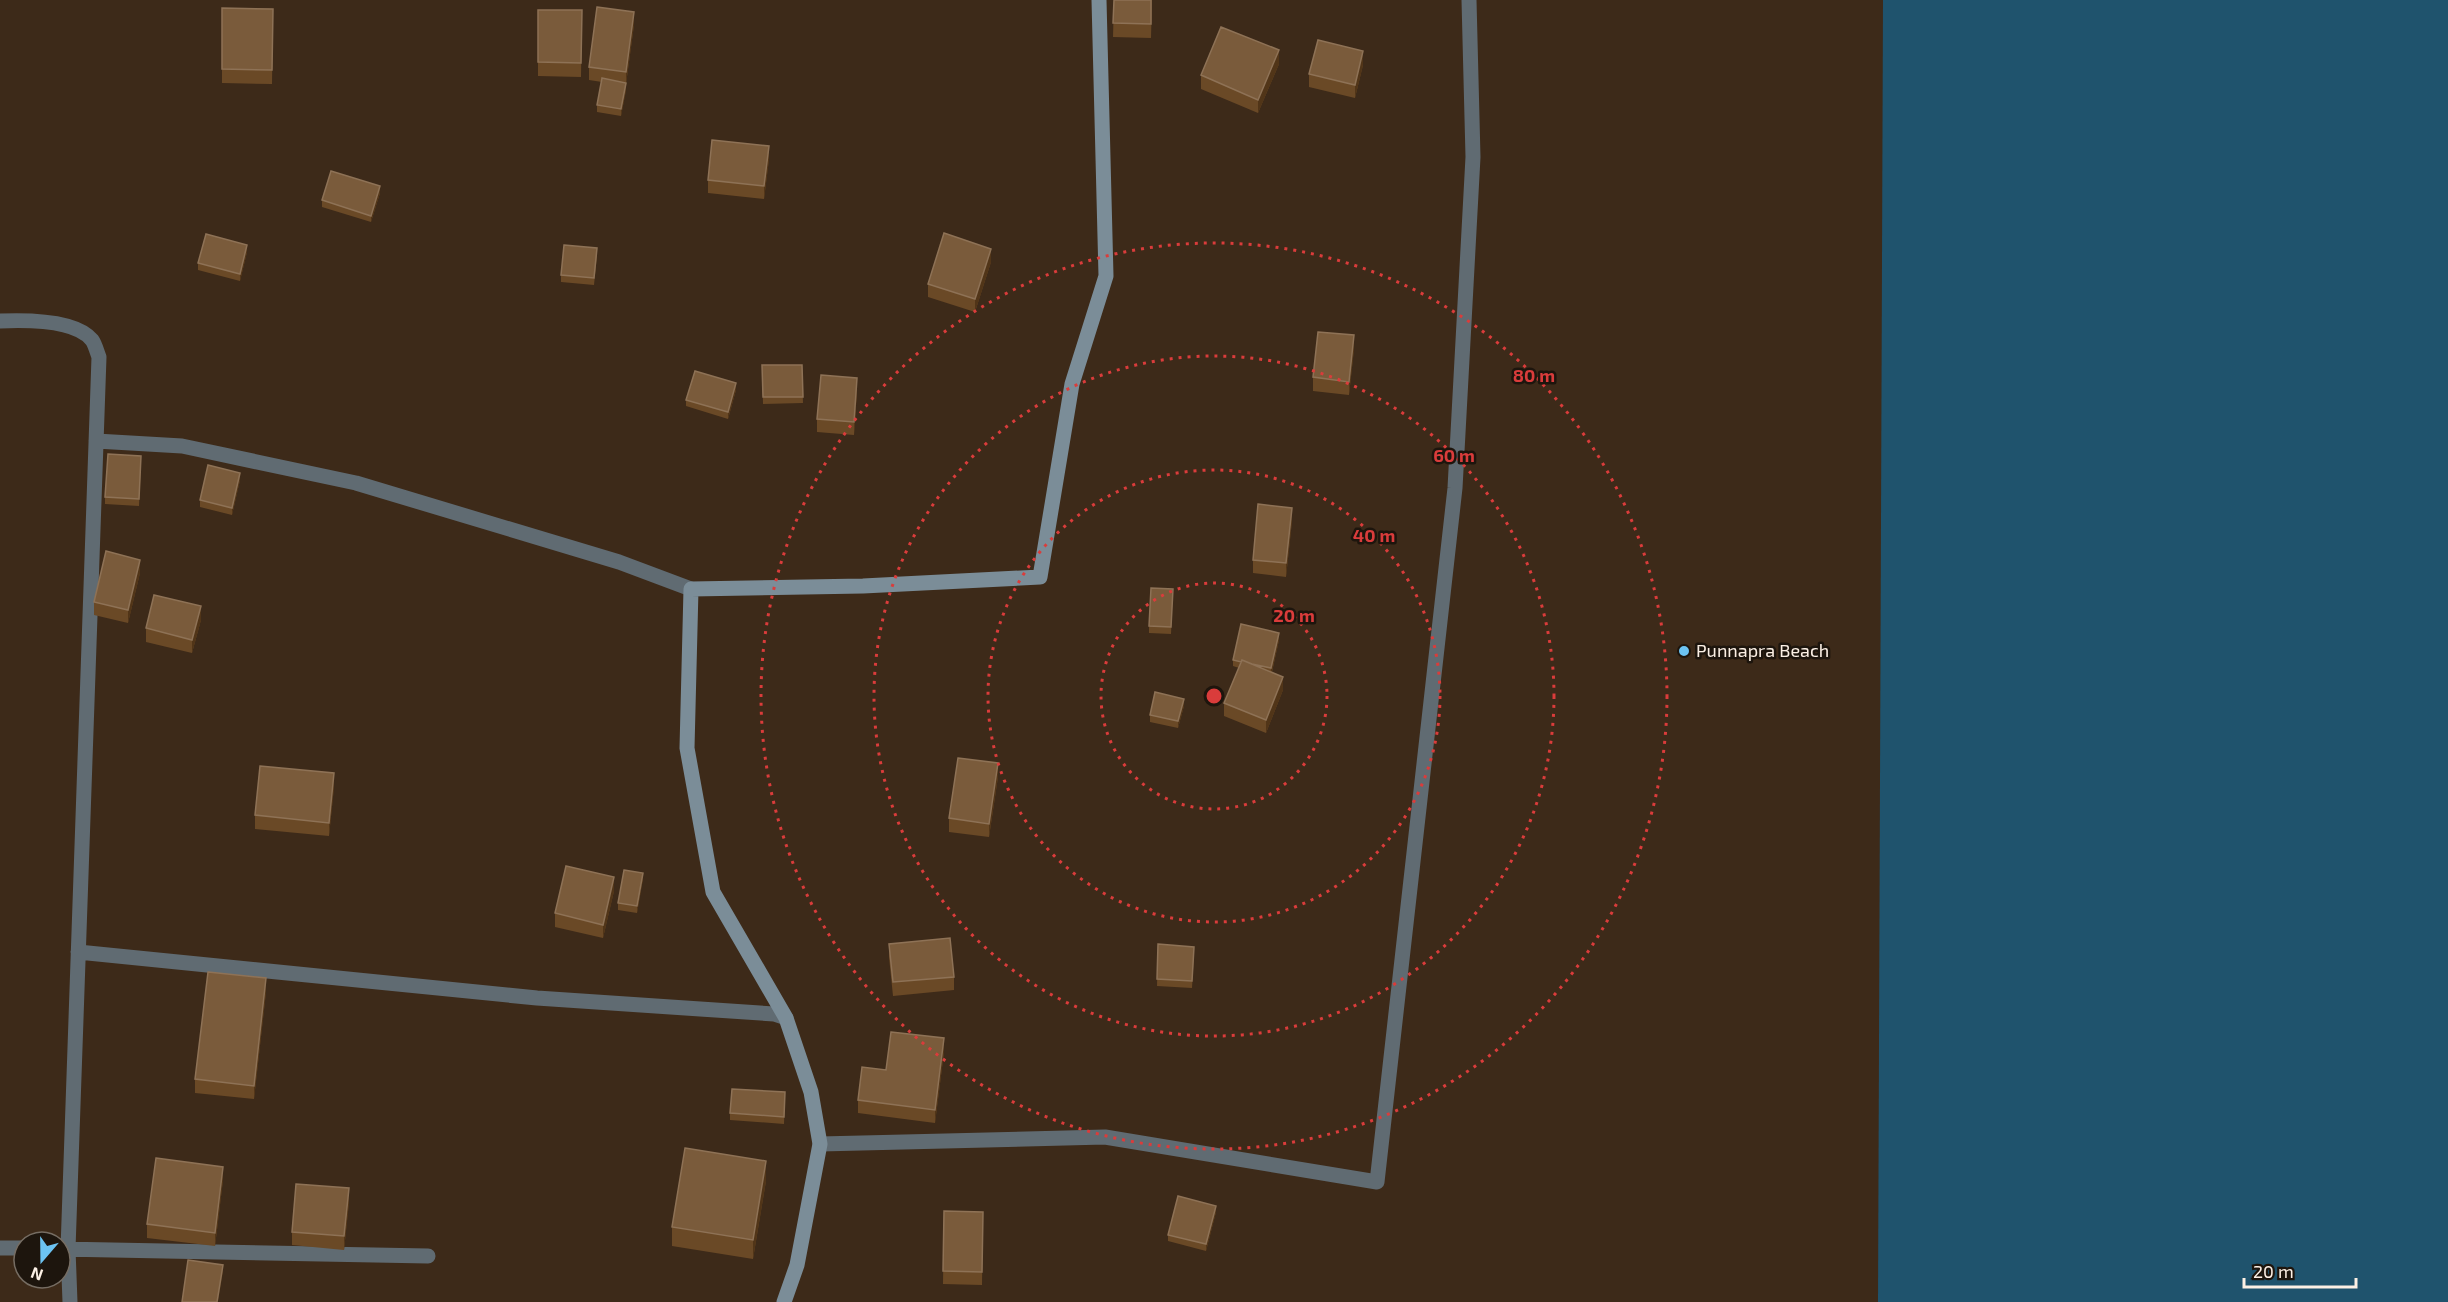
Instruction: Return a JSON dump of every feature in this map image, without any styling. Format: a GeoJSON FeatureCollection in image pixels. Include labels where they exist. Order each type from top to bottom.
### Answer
{"type":"FeatureCollection","features":[{"type":"Feature","properties":{"kind":"street"},"geometry":{"type":"LineString","coordinates":[[96,441],[182,446],[356,483],[619,562],[691,589],[863,586],[1040,577],[1072,384],[1106,276],[1099,0]]}},
{"type":"Feature","properties":{"kind":"street"},"geometry":{"type":"LineString","coordinates":[[820,1144],[1105,1137],[1377,1182],[1455,488],[1473,157],[1469,0]]}},
{"type":"Feature","properties":{"kind":"street"},"geometry":{"type":"LineString","coordinates":[[0,321],[26,320],[72,328],[91,339],[99,357],[78,952],[65,1230]]}},
{"type":"Feature","properties":{"kind":"street"},"geometry":{"type":"LineString","coordinates":[[691,589],[687,748],[713,892],[786,1018],[811,1092],[820,1144],[797,1265],[784,1302]]}},
{"type":"Feature","properties":{"kind":"street"},"geometry":{"type":"LineString","coordinates":[[78,952],[537,998],[774,1014],[786,1018]]}},
{"type":"Feature","properties":{"kind":"street"},"geometry":{"type":"LineString","coordinates":[[72,1249],[428,1256]]}},
{"type":"Feature","properties":{"kind":"water"},"geometry":{"type":"Polygon","coordinates":[[[1883,0],[2448,0],[2448,1302],[1878,1302],[1883,0]]]}},
{"type":"Feature","properties":{"kind":"building"},"geometry":{"type":"Polygon","coordinates":[[[1114,0],[1151,0],[1151,24],[1113,23],[1114,0]]]}},
{"type":"Feature","properties":{"kind":"building"},"geometry":{"type":"Polygon","coordinates":[[[597,7],[634,12],[626,72],[589,67],[597,7]]]}},
{"type":"Feature","properties":{"kind":"building"},"geometry":{"type":"Polygon","coordinates":[[[222,8],[273,9],[272,70],[222,69],[222,8]]]}},
{"type":"Feature","properties":{"kind":"building"},"geometry":{"type":"Polygon","coordinates":[[[538,10],[582,10],[581,63],[538,62],[538,10]]]}},
{"type":"Feature","properties":{"kind":"building"},"geometry":{"type":"Polygon","coordinates":[[[1221,27],[1279,50],[1258,100],[1201,75],[1221,27]]]}},
{"type":"Feature","properties":{"kind":"building"},"geometry":{"type":"Polygon","coordinates":[[[1318,40],[1363,51],[1355,85],[1309,74],[1318,40]]]}},
{"type":"Feature","properties":{"kind":"building"},"geometry":{"type":"Polygon","coordinates":[[[602,78],[626,83],[621,109],[597,105],[602,78]]]}},
{"type":"Feature","properties":{"kind":"building"},"geometry":{"type":"Polygon","coordinates":[[[712,140],[769,146],[764,186],[708,180],[712,140]]]}},
{"type":"Feature","properties":{"kind":"building"},"geometry":{"type":"Polygon","coordinates":[[[331,171],[380,186],[371,216],[322,200],[331,171]]]}},
{"type":"Feature","properties":{"kind":"building"},"geometry":{"type":"Polygon","coordinates":[[[944,233],[991,249],[975,299],[928,284],[944,233]]]}},
{"type":"Feature","properties":{"kind":"building"},"geometry":{"type":"Polygon","coordinates":[[[206,234],[247,245],[240,274],[198,263],[206,234]]]}},
{"type":"Feature","properties":{"kind":"building"},"geometry":{"type":"Polygon","coordinates":[[[564,245],[597,248],[594,278],[561,275],[564,245]]]}},
{"type":"Feature","properties":{"kind":"building"},"geometry":{"type":"Polygon","coordinates":[[[1318,332],[1354,335],[1349,382],[1313,377],[1318,332]]]}},
{"type":"Feature","properties":{"kind":"building"},"geometry":{"type":"Polygon","coordinates":[[[762,365],[802,365],[803,397],[763,397],[762,365]]]}},
{"type":"Feature","properties":{"kind":"building"},"geometry":{"type":"Polygon","coordinates":[[[695,371],[736,383],[728,412],[686,400],[695,371]]]}},
{"type":"Feature","properties":{"kind":"building"},"geometry":{"type":"Polygon","coordinates":[[[821,375],[857,378],[854,422],[817,419],[821,375]]]}},
{"type":"Feature","properties":{"kind":"building"},"geometry":{"type":"Polygon","coordinates":[[[108,454],[141,456],[139,499],[105,497],[108,454]]]}},
{"type":"Feature","properties":{"kind":"building"},"geometry":{"type":"Polygon","coordinates":[[[208,465],[240,473],[232,508],[200,500],[208,465]]]}},
{"type":"Feature","properties":{"kind":"building"},"geometry":{"type":"Polygon","coordinates":[[[1258,504],[1292,508],[1286,563],[1253,560],[1258,504]]]}},
{"type":"Feature","properties":{"kind":"building"},"geometry":{"type":"Polygon","coordinates":[[[106,551],[140,560],[128,610],[94,602],[106,551]]]}},
{"type":"Feature","properties":{"kind":"building"},"geometry":{"type":"Polygon","coordinates":[[[1151,588],[1173,589],[1171,627],[1149,626],[1151,588]]]}},
{"type":"Feature","properties":{"kind":"building"},"geometry":{"type":"Polygon","coordinates":[[[154,595],[201,606],[192,640],[146,628],[154,595]]]}},
{"type":"Feature","properties":{"kind":"building"},"geometry":{"type":"Polygon","coordinates":[[[1241,624],[1279,633],[1271,668],[1242,660],[1241,662],[1233,660],[1241,624]]]}},
{"type":"Feature","properties":{"kind":"building"},"geometry":{"type":"Polygon","coordinates":[[[1242,660],[1283,677],[1266,720],[1224,703],[1242,660]]]}},
{"type":"Feature","properties":{"kind":"building"},"geometry":{"type":"Polygon","coordinates":[[[1155,692],[1184,699],[1178,721],[1150,715],[1155,692]]]}},
{"type":"Feature","properties":{"kind":"building"},"geometry":{"type":"Polygon","coordinates":[[[958,758],[998,763],[989,824],[949,818],[958,758]]]}},
{"type":"Feature","properties":{"kind":"building"},"geometry":{"type":"Polygon","coordinates":[[[260,766],[334,773],[329,823],[255,815],[260,766]]]}},
{"type":"Feature","properties":{"kind":"building"},"geometry":{"type":"Polygon","coordinates":[[[566,866],[614,877],[603,925],[555,913],[566,866]]]}},
{"type":"Feature","properties":{"kind":"building"},"geometry":{"type":"Polygon","coordinates":[[[624,870],[643,873],[637,906],[618,903],[624,870]]]}},
{"type":"Feature","properties":{"kind":"building"},"geometry":{"type":"Polygon","coordinates":[[[950,938],[954,977],[893,982],[889,944],[950,938]]]}},
{"type":"Feature","properties":{"kind":"building"},"geometry":{"type":"Polygon","coordinates":[[[1158,944],[1194,947],[1192,981],[1157,979],[1158,944]]]}},
{"type":"Feature","properties":{"kind":"building"},"geometry":{"type":"Polygon","coordinates":[[[208,972],[266,978],[254,1086],[195,1079],[208,972]]]}},
{"type":"Feature","properties":{"kind":"building"},"geometry":{"type":"Polygon","coordinates":[[[891,1032],[944,1038],[935,1110],[858,1100],[862,1067],[886,1070],[891,1032]]]}},
{"type":"Feature","properties":{"kind":"building"},"geometry":{"type":"Polygon","coordinates":[[[732,1089],[785,1092],[784,1117],[730,1113],[732,1089]]]}},
{"type":"Feature","properties":{"kind":"building"},"geometry":{"type":"Polygon","coordinates":[[[685,1148],[766,1161],[753,1240],[672,1227],[685,1148]]]}},
{"type":"Feature","properties":{"kind":"building"},"geometry":{"type":"Polygon","coordinates":[[[156,1158],[223,1167],[215,1233],[147,1224],[156,1158]]]}},
{"type":"Feature","properties":{"kind":"building"},"geometry":{"type":"Polygon","coordinates":[[[296,1184],[349,1188],[344,1236],[292,1232],[296,1184]]]}},
{"type":"Feature","properties":{"kind":"building"},"geometry":{"type":"Polygon","coordinates":[[[1178,1196],[1216,1206],[1206,1244],[1168,1235],[1178,1196]]]}},
{"type":"Feature","properties":{"kind":"building"},"geometry":{"type":"Polygon","coordinates":[[[944,1211],[983,1212],[982,1272],[943,1271],[944,1211]]]}},
{"type":"Feature","properties":{"kind":"building"},"geometry":{"type":"Polygon","coordinates":[[[188,1260],[223,1265],[217,1302],[182,1302],[188,1260]]]}},
{"type":"Feature","properties":{"kind":"place","name":"Punnapra Beach"},"geometry":{"type":"Point","coordinates":[1684,651]}}]}
